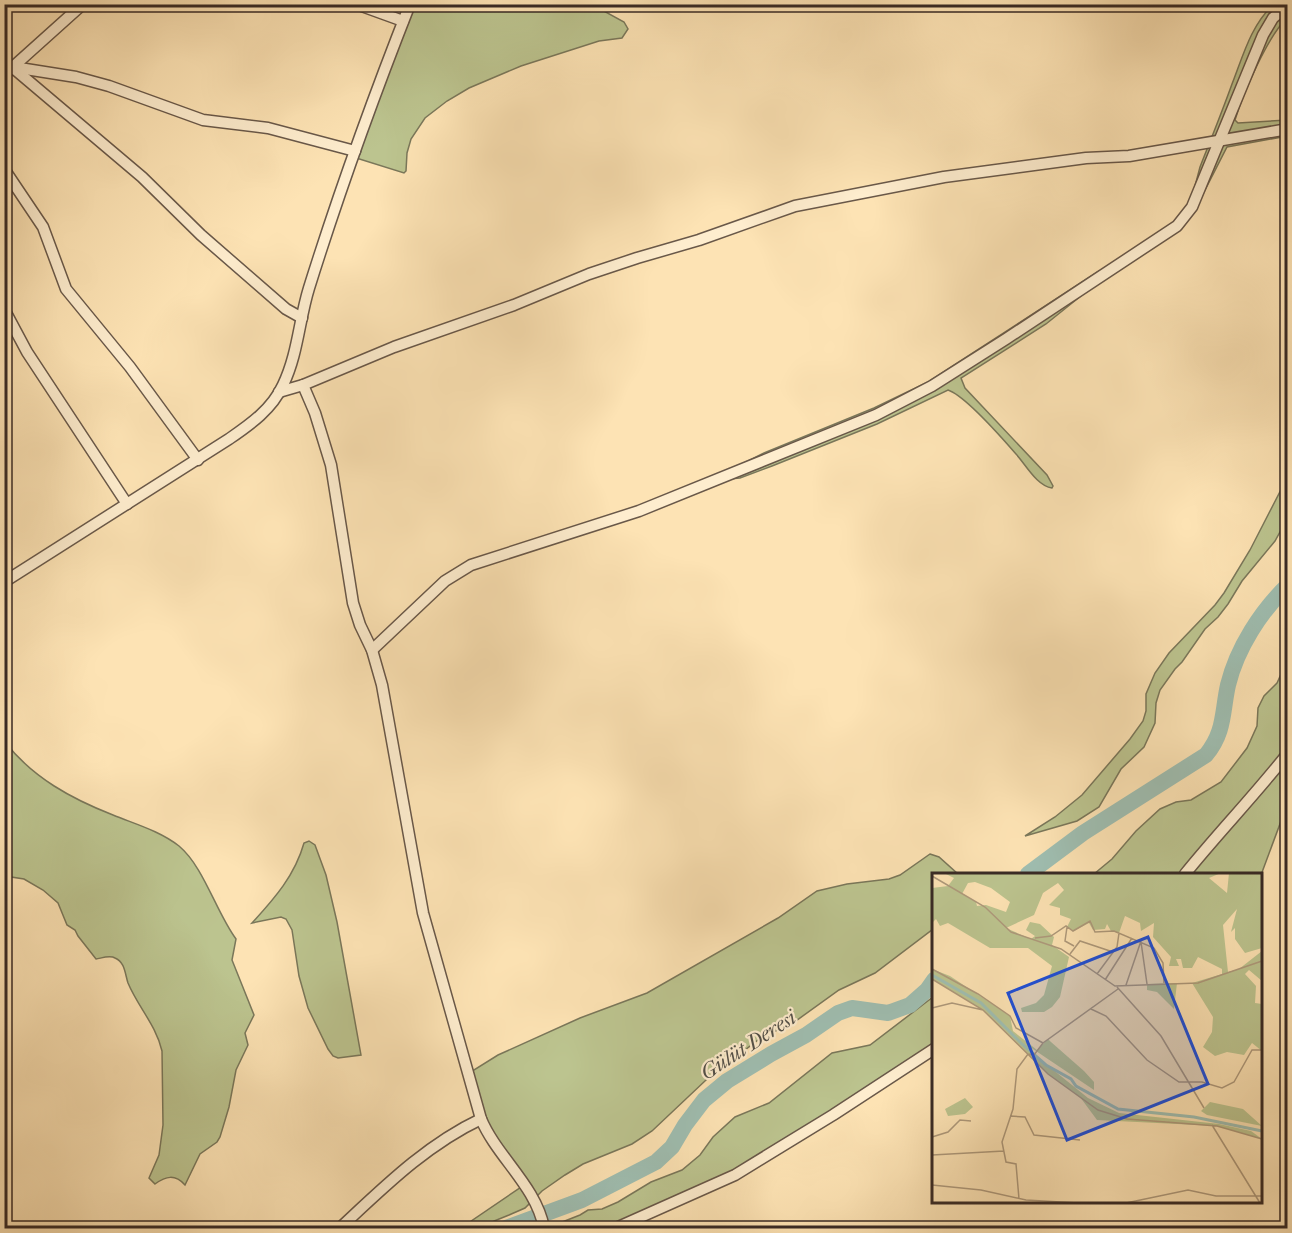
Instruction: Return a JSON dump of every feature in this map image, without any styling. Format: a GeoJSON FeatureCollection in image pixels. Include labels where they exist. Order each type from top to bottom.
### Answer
{"type":"FeatureCollection","features":[{"type":"Feature","properties":{"kind":"street"},"geometry":{"type":"LineString","coordinates":[[8,71],[83,4]]}},
{"type":"Feature","properties":{"kind":"street"},"geometry":{"type":"LineString","coordinates":[[356,4],[403,21]]}},
{"type":"Feature","properties":{"kind":"street"},"geometry":{"type":"LineString","coordinates":[[4,582],[251,424],[265,411],[279,392],[290,370],[308,291],[355,151],[410,4]]}},
{"type":"Feature","properties":{"kind":"street"},"geometry":{"type":"LineString","coordinates":[[372,650],[445,581],[471,565],[639,510],[867,419],[932,386],[1177,226],[1192,207],[1263,35],[1273,18],[1287,5]]}},
{"type":"Feature","properties":{"kind":"street"},"geometry":{"type":"LineString","coordinates":[[8,71],[76,77],[109,86],[203,120],[268,128],[355,151]]}},
{"type":"Feature","properties":{"kind":"street"},"geometry":{"type":"LineString","coordinates":[[8,71],[141,177],[201,235],[286,309],[302,318]]}},
{"type":"Feature","properties":{"kind":"street"},"geometry":{"type":"LineString","coordinates":[[279,392],[303,385],[394,347],[590,274],[699,240],[795,206],[944,177],[1086,158],[1129,156],[1287,129]]}},
{"type":"Feature","properties":{"kind":"street"},"geometry":{"type":"LineString","coordinates":[[4,169],[43,227],[66,289],[130,367],[198,459]]}},
{"type":"Feature","properties":{"kind":"street"},"geometry":{"type":"LineString","coordinates":[[5,314],[27,352],[127,504]]}},
{"type":"Feature","properties":{"kind":"street"},"geometry":{"type":"LineString","coordinates":[[303,385],[331,465],[352,603],[372,650],[382,685],[423,913],[481,1119],[493,1143],[517,1173],[532,1198],[543,1226]]}},
{"type":"Feature","properties":{"kind":"street"},"geometry":{"type":"LineString","coordinates":[[1186,873],[1222,828],[1264,784],[1287,753]]}},
{"type":"Feature","properties":{"kind":"street"},"geometry":{"type":"LineString","coordinates":[[616,1228],[735,1175],[834,1115],[932,1050]]}},
{"type":"Feature","properties":{"kind":"street"},"geometry":{"type":"LineString","coordinates":[[340,1228],[417,1159],[441,1141],[481,1119]]}},
{"type":"Feature","properties":{"kind":"green space"},"geometry":{"type":"Polygon","coordinates":[[[410,5],[593,5],[624,22],[628,29],[622,38],[599,41],[521,66],[469,88],[447,101],[425,118],[411,139],[404,173],[353,157],[410,5]]]}},
{"type":"Feature","properties":{"kind":"green space"},"geometry":{"type":"Polygon","coordinates":[[[1273,5],[1287,5],[1287,18],[1272,38],[1257,66],[1235,120],[1238,123],[1287,120],[1287,136],[1227,147],[1202,196],[1195,195],[1200,167],[1244,52],[1253,31],[1273,5]]]}},
{"type":"Feature","properties":{"kind":"green space"},"geometry":{"type":"Polygon","coordinates":[[[1113,266],[1102,279],[1046,324],[961,378],[965,388],[1047,475],[1052,488],[1037,479],[984,418],[964,400],[948,390],[877,424],[772,466],[740,478],[717,480],[764,453],[874,408],[928,382],[1099,271],[1113,266]]]}},
{"type":"Feature","properties":{"kind":"green space"},"geometry":{"type":"Polygon","coordinates":[[[1287,478],[1287,519],[1275,541],[1160,690],[1156,703],[1155,723],[1144,747],[1121,769],[1099,807],[1077,821],[1025,836],[1055,817],[1082,795],[1130,739],[1143,721],[1146,711],[1146,694],[1155,673],[1169,653],[1224,593],[1250,550],[1287,478]]]}},
{"type":"Feature","properties":{"kind":"green space"},"geometry":{"type":"Polygon","coordinates":[[[1287,661],[1287,805],[1262,873],[1095,873],[1112,859],[1136,831],[1160,809],[1176,802],[1191,800],[1221,782],[1247,748],[1257,726],[1258,708],[1264,696],[1277,683],[1287,661]]]}},
{"type":"Feature","properties":{"kind":"green space"},"geometry":{"type":"Polygon","coordinates":[[[5,742],[28,766],[54,786],[98,809],[156,832],[179,846],[196,866],[236,939],[232,960],[254,1015],[245,1033],[248,1045],[236,1070],[220,1137],[217,1142],[200,1154],[185,1185],[174,1178],[163,1179],[155,1184],[149,1178],[159,1155],[163,1125],[162,1051],[156,1033],[128,983],[123,965],[113,957],[96,959],[75,930],[67,925],[58,903],[43,890],[24,879],[5,876],[5,742]]]}},
{"type":"Feature","properties":{"kind":"green space"},"geometry":{"type":"Polygon","coordinates":[[[309,841],[315,845],[326,875],[337,922],[361,1055],[338,1058],[333,1056],[328,1049],[308,1008],[299,976],[292,930],[286,919],[281,917],[252,923],[283,886],[304,843],[309,841]]]}},
{"type":"Feature","properties":{"kind":"green space"},"geometry":{"type":"Polygon","coordinates":[[[930,854],[939,857],[957,873],[932,873],[932,930],[875,973],[839,990],[793,1023],[762,1037],[706,1080],[652,1131],[632,1144],[583,1164],[542,1191],[525,1208],[477,1228],[461,1228],[524,1185],[493,1143],[469,1073],[498,1055],[580,1018],[647,993],[778,918],[817,891],[847,884],[889,879],[900,875],[930,854]]]}},
{"type":"Feature","properties":{"kind":"green space"},"geometry":{"type":"Polygon","coordinates":[[[932,998],[932,1050],[735,1175],[616,1228],[547,1228],[588,1210],[602,1209],[651,1182],[682,1170],[700,1155],[713,1137],[735,1117],[769,1103],[832,1053],[870,1045],[932,998]]]}},
{"type":"Feature","properties":{"kind":"waterway","name":"Gülüt Deresi"},"geometry":{"type":"LineString","coordinates":[[1029,873],[1083,833],[1206,755],[1220,730],[1228,685],[1237,657],[1268,606],[1288,585]]}},
{"type":"Feature","properties":{"kind":"waterway","name":"Gülüt Deresi"},"geometry":{"type":"LineString","coordinates":[[506,1228],[582,1200],[656,1162],[672,1147],[704,1100],[727,1081],[806,1035],[838,1013],[852,1008],[888,1013],[910,1005],[932,983]]}}]}
